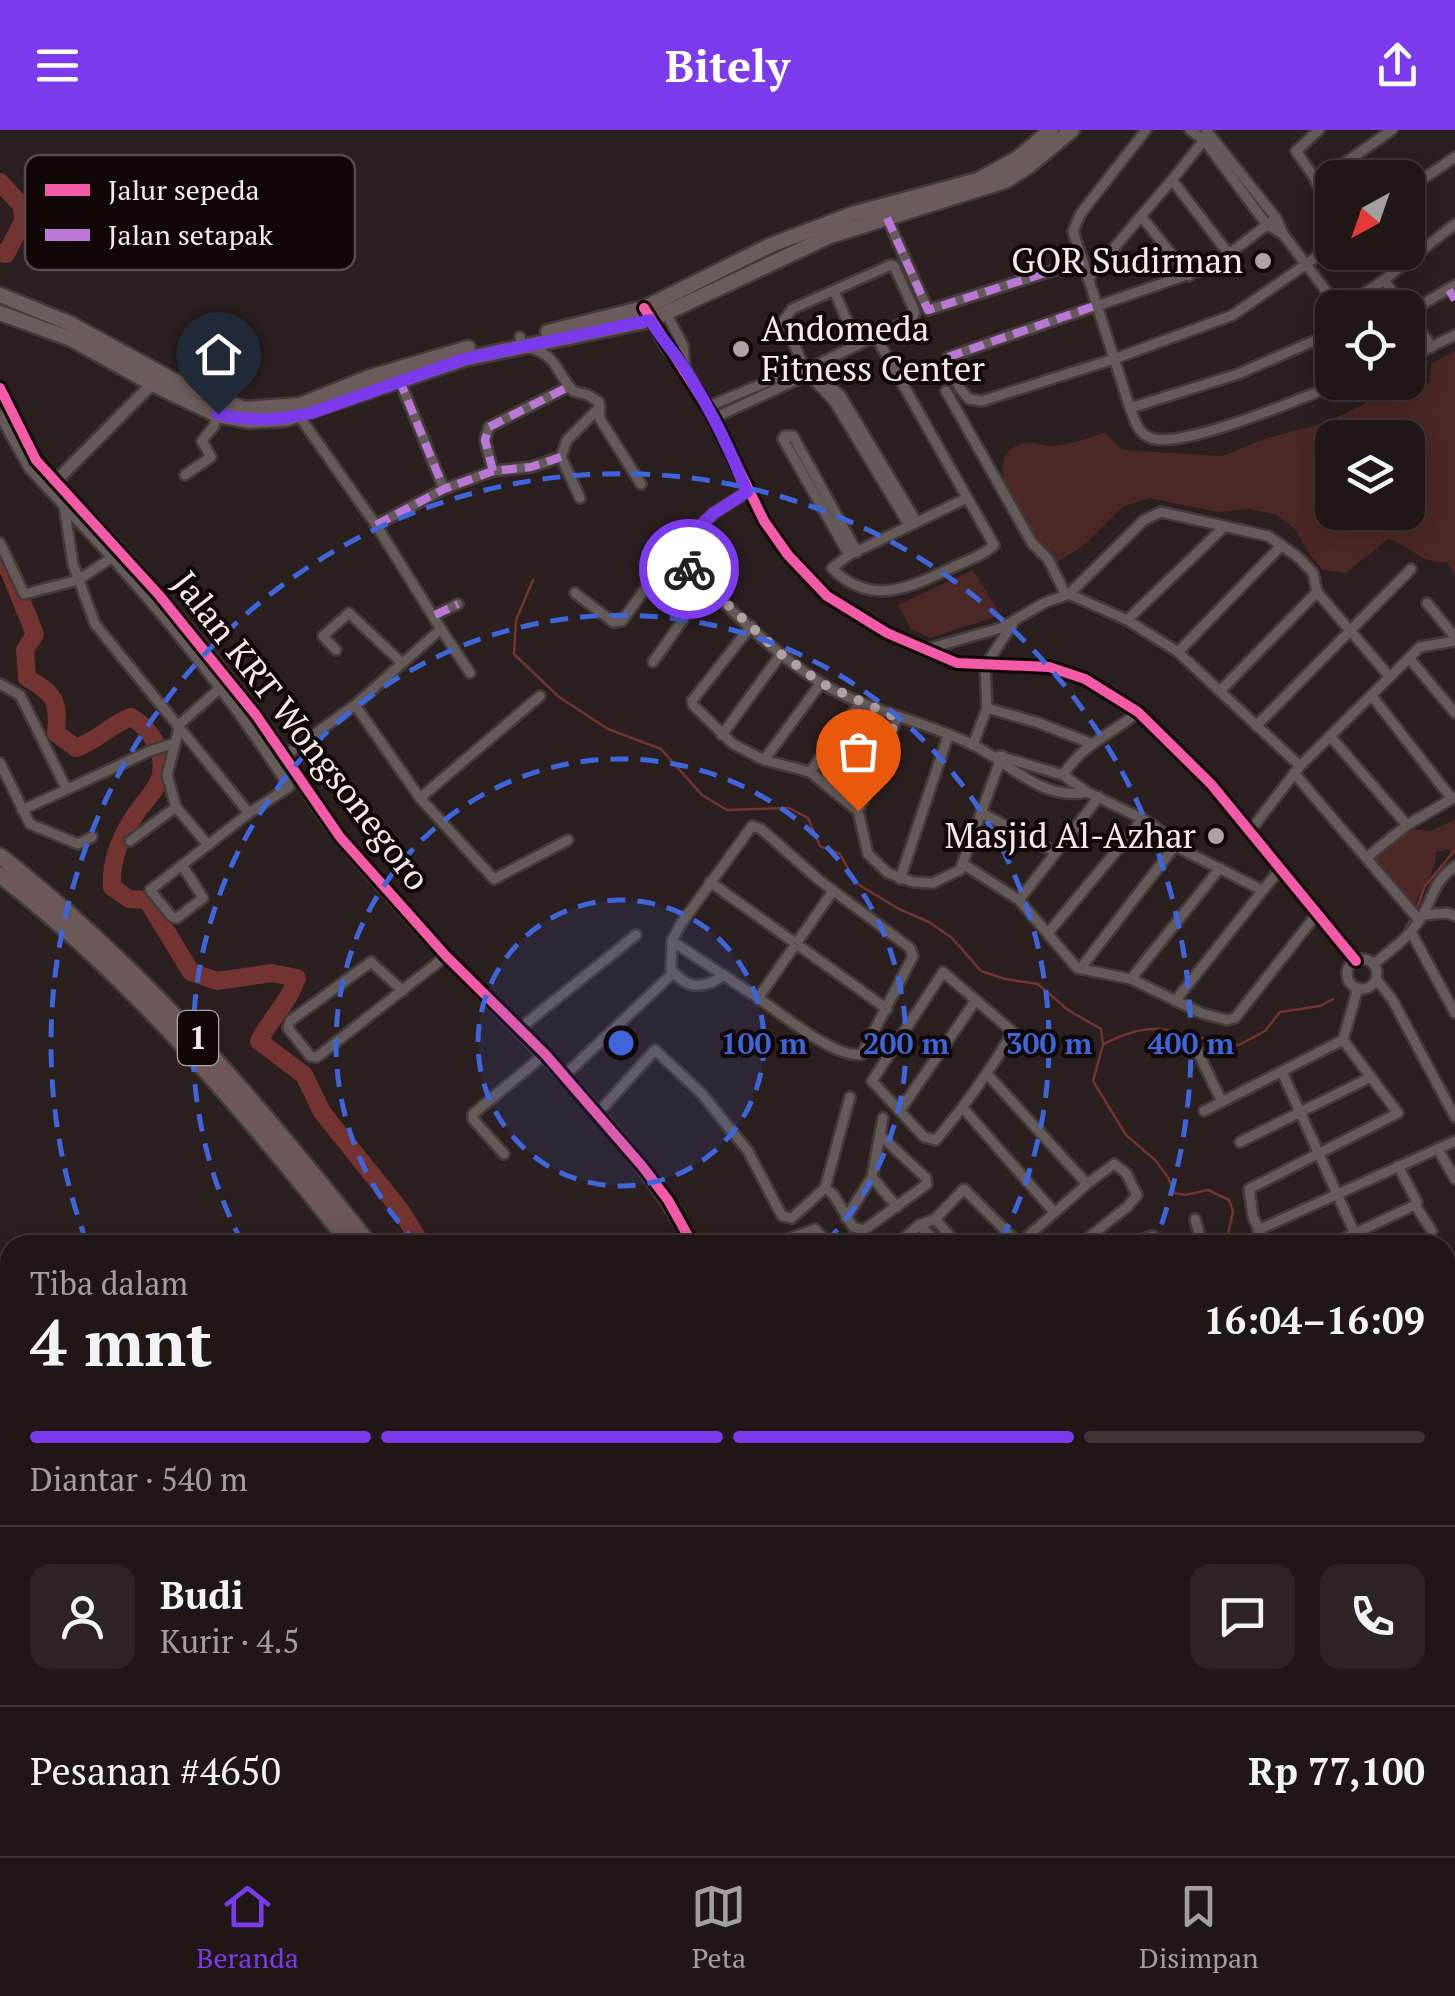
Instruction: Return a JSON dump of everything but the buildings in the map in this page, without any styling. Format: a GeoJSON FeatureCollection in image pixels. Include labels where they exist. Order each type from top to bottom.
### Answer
{"type":"FeatureCollection","features":[{"type":"Feature","properties":{"kind":"highway","name":"1"},"geometry":{"type":"LineString","coordinates":[[0,856],[88,929],[214,1054],[362,1235]]}},
{"type":"Feature","properties":{"kind":"highway","name":"1"},"geometry":{"type":"LineString","coordinates":[[0,875],[78,940],[204,1066],[343,1235]]}},
{"type":"Feature","properties":{"kind":"main road"},"geometry":{"type":"LineString","coordinates":[[0,313],[49,322],[119,348],[173,380],[244,409],[300,405],[520,341],[647,314],[771,244],[978,180],[1018,158],[1051,130]]}},
{"type":"Feature","properties":{"kind":"main road"},"geometry":{"type":"LineString","coordinates":[[855,220],[887,218],[1005,181],[1072,130]]}},
{"type":"Feature","properties":{"kind":"main road"},"geometry":{"type":"LineString","coordinates":[[0,296],[152,384],[218,414],[250,421],[299,416],[398,374]]}},
{"type":"Feature","properties":{"kind":"street"},"geometry":{"type":"LineString","coordinates":[[1146,130],[1074,223],[1073,232],[1139,430],[1148,438],[1166,441],[1215,428],[1315,392]]}},
{"type":"Feature","properties":{"kind":"street"},"geometry":{"type":"LineString","coordinates":[[1190,130],[1205,135],[1276,218],[1282,234]]}},
{"type":"Feature","properties":{"kind":"street"},"geometry":{"type":"LineString","coordinates":[[1315,181],[1296,151],[1319,130]]}},
{"type":"Feature","properties":{"kind":"street"},"geometry":{"type":"LineString","coordinates":[[1349,160],[1392,130]]}},
{"type":"Feature","properties":{"kind":"street"},"geometry":{"type":"LineString","coordinates":[[1088,279],[1205,135]]}},
{"type":"Feature","properties":{"kind":"street"},"geometry":{"type":"LineString","coordinates":[[1205,135],[1267,225],[1282,234],[1327,290]]}},
{"type":"Feature","properties":{"kind":"street"},"geometry":{"type":"LineString","coordinates":[[1425,178],[1455,158]]}},
{"type":"Feature","properties":{"kind":"street"},"geometry":{"type":"LineString","coordinates":[[1172,180],[1229,254]]}},
{"type":"Feature","properties":{"kind":"street"},"geometry":{"type":"LineString","coordinates":[[1142,216],[1189,276]]}},
{"type":"Feature","properties":{"kind":"street"},"geometry":{"type":"LineString","coordinates":[[887,218],[928,310],[1083,261]]}},
{"type":"Feature","properties":{"kind":"street"},"geometry":{"type":"LineString","coordinates":[[1276,218],[1213,266],[948,356],[946,360],[964,394],[976,402],[1114,359],[1233,316],[1315,259]]}},
{"type":"Feature","properties":{"kind":"street"},"geometry":{"type":"LineString","coordinates":[[1368,290],[1455,224]]}},
{"type":"Feature","properties":{"kind":"street"},"geometry":{"type":"LineString","coordinates":[[707,408],[808,367],[876,338],[913,318],[915,314],[896,268],[890,265],[787,313],[784,320],[808,367],[837,398],[912,523]]}},
{"type":"Feature","properties":{"kind":"street"},"geometry":{"type":"LineString","coordinates":[[1384,280],[1391,290]]}},
{"type":"Feature","properties":{"kind":"street"},"geometry":{"type":"LineString","coordinates":[[1425,301],[1452,287],[1455,300]]}},
{"type":"Feature","properties":{"kind":"street"},"geometry":{"type":"LineString","coordinates":[[834,291],[858,345]]}},
{"type":"Feature","properties":{"kind":"street"},"geometry":{"type":"LineString","coordinates":[[663,307],[684,345],[685,368]]}},
{"type":"Feature","properties":{"kind":"street"},"geometry":{"type":"LineString","coordinates":[[647,314],[714,418],[747,492],[788,555],[827,596],[922,650],[957,662],[986,666],[1018,663],[1049,667],[1085,678],[1138,712],[1212,784],[1356,961]]}},
{"type":"Feature","properties":{"kind":"street"},"geometry":{"type":"LineString","coordinates":[[1425,350],[1455,335]]}},
{"type":"Feature","properties":{"kind":"street"},"geometry":{"type":"LineString","coordinates":[[1425,337],[1432,347]]}},
{"type":"Feature","properties":{"kind":"street"},"geometry":{"type":"LineString","coordinates":[[876,338],[994,545],[900,592],[872,592],[832,568],[912,523],[967,498]]}},
{"type":"Feature","properties":{"kind":"street"},"geometry":{"type":"LineString","coordinates":[[1130,408],[1238,374],[1315,340]]}},
{"type":"Feature","properties":{"kind":"street"},"geometry":{"type":"LineString","coordinates":[[520,341],[545,352],[577,394],[594,397],[600,407],[600,419],[641,484]]}},
{"type":"Feature","properties":{"kind":"street"},"geometry":{"type":"LineString","coordinates":[[714,418],[808,367]]}},
{"type":"Feature","properties":{"kind":"street"},"geometry":{"type":"LineString","coordinates":[[398,374],[444,489]]}},
{"type":"Feature","properties":{"kind":"street"},"geometry":{"type":"LineString","coordinates":[[0,388],[36,460],[55,482],[152,384]]}},
{"type":"Feature","properties":{"kind":"street"},"geometry":{"type":"LineString","coordinates":[[493,471],[486,440],[489,427],[568,387]]}},
{"type":"Feature","properties":{"kind":"street"},"geometry":{"type":"LineString","coordinates":[[946,391],[1032,543],[1048,559],[1068,594],[1127,620],[1178,652],[1221,690],[1297,770],[1366,858],[1421,918]]}},
{"type":"Feature","properties":{"kind":"street"},"geometry":{"type":"LineString","coordinates":[[580,498],[561,457],[566,440],[600,407]]}},
{"type":"Feature","properties":{"kind":"street"},"geometry":{"type":"LineString","coordinates":[[10,408],[1,417],[29,468],[113,557],[219,689],[289,787],[250,813],[150,890],[175,918],[204,898],[182,866]]}},
{"type":"Feature","properties":{"kind":"street"},"geometry":{"type":"LineString","coordinates":[[185,474],[211,458],[202,441],[218,414]]}},
{"type":"Feature","properties":{"kind":"street"},"geometry":{"type":"LineString","coordinates":[[299,416],[376,524],[470,673]]}},
{"type":"Feature","properties":{"kind":"street"},"geometry":{"type":"LineString","coordinates":[[819,494],[793,436],[787,434],[783,439],[853,554]]}},
{"type":"Feature","properties":{"kind":"street"},"geometry":{"type":"LineString","coordinates":[[376,524],[444,489],[493,471],[530,467],[561,457]]}},
{"type":"Feature","properties":{"kind":"street","name":"Jalan KRT Wongsonegoro"},"geometry":{"type":"LineString","coordinates":[[55,482],[159,595],[286,755],[340,838],[446,956],[564,1076],[668,1200],[688,1235]]}},
{"type":"Feature","properties":{"kind":"street"},"geometry":{"type":"LineString","coordinates":[[575,593],[617,623],[671,553],[714,513],[747,492]]}},
{"type":"Feature","properties":{"kind":"street"},"geometry":{"type":"LineString","coordinates":[[64,506],[78,580],[95,624],[250,813]]}},
{"type":"Feature","properties":{"kind":"street"},"geometry":{"type":"LineString","coordinates":[[922,650],[980,636],[1068,594],[1144,520],[1161,512],[1268,536],[1282,544],[1313,573],[1317,592],[1390,676]]}},
{"type":"Feature","properties":{"kind":"street"},"geometry":{"type":"LineString","coordinates":[[1127,620],[1224,526]]}},
{"type":"Feature","properties":{"kind":"street"},"geometry":{"type":"LineString","coordinates":[[0,544],[22,593],[78,580],[113,557]]}},
{"type":"Feature","properties":{"kind":"street"},"geometry":{"type":"LineString","coordinates":[[1178,652],[1282,544]]}},
{"type":"Feature","properties":{"kind":"street"},"geometry":{"type":"LineString","coordinates":[[671,553],[781,654],[821,683],[860,703],[973,745],[1024,778],[1067,796],[1086,792]]}},
{"type":"Feature","properties":{"kind":"street"},"geometry":{"type":"LineString","coordinates":[[1256,726],[1411,569]]}},
{"type":"Feature","properties":{"kind":"street"},"geometry":{"type":"LineString","coordinates":[[650,577],[687,614],[653,662]]}},
{"type":"Feature","properties":{"kind":"street"},"geometry":{"type":"LineString","coordinates":[[1221,690],[1317,592]]}},
{"type":"Feature","properties":{"kind":"street"},"geometry":{"type":"LineString","coordinates":[[1250,831],[1297,770],[1409,658],[1426,644],[1455,639],[1427,602]]}},
{"type":"Feature","properties":{"kind":"street"},"geometry":{"type":"LineString","coordinates":[[434,616],[458,604]]}},
{"type":"Feature","properties":{"kind":"street"},"geometry":{"type":"LineString","coordinates":[[336,650],[323,636],[349,614],[402,664]]}},
{"type":"Feature","properties":{"kind":"street"},"geometry":{"type":"LineString","coordinates":[[973,745],[987,708],[986,666],[1014,621]]}},
{"type":"Feature","properties":{"kind":"street"},"geometry":{"type":"LineString","coordinates":[[751,626],[692,701],[722,735],[764,760],[810,772],[858,811]]}},
{"type":"Feature","properties":{"kind":"street"},"geometry":{"type":"LineString","coordinates":[[286,755],[355,705],[441,629]]}},
{"type":"Feature","properties":{"kind":"street"},"geometry":{"type":"LineString","coordinates":[[722,735],[781,654]]}},
{"type":"Feature","properties":{"kind":"street"},"geometry":{"type":"LineString","coordinates":[[1409,658],[1455,713]]}},
{"type":"Feature","properties":{"kind":"street"},"geometry":{"type":"LineString","coordinates":[[764,760],[821,683]]}},
{"type":"Feature","properties":{"kind":"street"},"geometry":{"type":"LineString","coordinates":[[0,684],[20,695],[66,788]]}},
{"type":"Feature","properties":{"kind":"street"},"geometry":{"type":"LineString","coordinates":[[208,845],[176,806],[167,780],[180,724],[219,689]]}},
{"type":"Feature","properties":{"kind":"street"},"geometry":{"type":"LineString","coordinates":[[420,798],[540,696]]}},
{"type":"Feature","properties":{"kind":"street"},"geometry":{"type":"LineString","coordinates":[[1366,858],[1408,825],[1453,798],[1372,696]]}},
{"type":"Feature","properties":{"kind":"street"},"geometry":{"type":"LineString","coordinates":[[810,772],[860,703]]}},
{"type":"Feature","properties":{"kind":"street"},"geometry":{"type":"LineString","coordinates":[[355,705],[420,798],[494,879],[568,840]]}},
{"type":"Feature","properties":{"kind":"street"},"geometry":{"type":"LineString","coordinates":[[987,708],[1090,743]]}},
{"type":"Feature","properties":{"kind":"street"},"geometry":{"type":"LineString","coordinates":[[1063,775],[1090,743],[1138,712]]}},
{"type":"Feature","properties":{"kind":"street"},"geometry":{"type":"LineString","coordinates":[[897,718],[858,811],[868,854],[900,879],[933,883],[955,874],[963,864],[982,813],[998,758]]}},
{"type":"Feature","properties":{"kind":"street"},"geometry":{"type":"LineString","coordinates":[[900,879],[948,736]]}},
{"type":"Feature","properties":{"kind":"street"},"geometry":{"type":"LineString","coordinates":[[1330,736],[1408,825]]}},
{"type":"Feature","properties":{"kind":"street"},"geometry":{"type":"LineString","coordinates":[[22,810],[150,750],[174,743]]}},
{"type":"Feature","properties":{"kind":"street"},"geometry":{"type":"LineString","coordinates":[[998,758],[1063,775],[1086,792],[1162,832],[1175,846],[1262,890]]}},
{"type":"Feature","properties":{"kind":"street"},"geometry":{"type":"LineString","coordinates":[[0,763],[5,788],[33,826],[75,842],[92,836]]}},
{"type":"Feature","properties":{"kind":"street"},"geometry":{"type":"LineString","coordinates":[[1018,900],[1099,797]]}},
{"type":"Feature","properties":{"kind":"street"},"geometry":{"type":"LineString","coordinates":[[130,841],[176,806]]}},
{"type":"Feature","properties":{"kind":"street"},"geometry":{"type":"LineString","coordinates":[[982,813],[1055,852]]}},
{"type":"Feature","properties":{"kind":"street"},"geometry":{"type":"LineString","coordinates":[[1048,933],[1143,820]]}},
{"type":"Feature","properties":{"kind":"street"},"geometry":{"type":"LineString","coordinates":[[672,941],[838,1051],[854,1056],[866,1050],[913,956],[910,948],[833,891],[761,829],[752,826],[672,941],[673,973],[694,986],[705,986],[724,976]]}},
{"type":"Feature","properties":{"kind":"street"},"geometry":{"type":"LineString","coordinates":[[1080,968],[1175,846]]}},
{"type":"Feature","properties":{"kind":"street"},"geometry":{"type":"LineString","coordinates":[[963,864],[1018,900],[1080,968],[1131,979],[1201,1013],[1227,1020],[1235,1018],[1316,916]]}},
{"type":"Feature","properties":{"kind":"street"},"geometry":{"type":"LineString","coordinates":[[1374,964],[1411,932],[1433,888],[1455,866]]}},
{"type":"Feature","properties":{"kind":"street"},"geometry":{"type":"LineString","coordinates":[[1131,979],[1220,868]]}},
{"type":"Feature","properties":{"kind":"street"},"geometry":{"type":"LineString","coordinates":[[1175,1001],[1279,870]]}},
{"type":"Feature","properties":{"kind":"street"},"geometry":{"type":"LineString","coordinates":[[710,882],[887,1009]]}},
{"type":"Feature","properties":{"kind":"street"},"geometry":{"type":"LineString","coordinates":[[758,998],[833,891]]}},
{"type":"Feature","properties":{"kind":"street"},"geometry":{"type":"LineString","coordinates":[[1421,918],[1455,916]]}},
{"type":"Feature","properties":{"kind":"street"},"geometry":{"type":"LineString","coordinates":[[1411,932],[1455,1013]]}},
{"type":"Feature","properties":{"kind":"street"},"geometry":{"type":"LineString","coordinates":[[519,1028],[636,935]]}},
{"type":"Feature","properties":{"kind":"street"},"geometry":{"type":"LineString","coordinates":[[403,991],[370,962],[290,1021],[288,1028],[310,1056],[317,1058],[403,991],[446,956]]}},
{"type":"Feature","properties":{"kind":"street"},"geometry":{"type":"LineString","coordinates":[[1358,988],[1348,975],[1356,961],[1365,959],[1374,964]]}},
{"type":"Feature","properties":{"kind":"street"},"geometry":{"type":"LineString","coordinates":[[1374,964],[1376,979],[1408,1028],[1455,1117]]}},
{"type":"Feature","properties":{"kind":"street"},"geometry":{"type":"LineString","coordinates":[[564,1076],[673,973]]}},
{"type":"Feature","properties":{"kind":"street"},"geometry":{"type":"LineString","coordinates":[[941,973],[976,1000],[1013,1032],[963,1108],[936,1140],[924,1138],[872,1081],[941,973]]}},
{"type":"Feature","properties":{"kind":"street"},"geometry":{"type":"LineString","coordinates":[[1358,988],[1369,987],[1376,979]]}},
{"type":"Feature","properties":{"kind":"street"},"geometry":{"type":"LineString","coordinates":[[1204,1111],[1343,1040],[1358,988]]}},
{"type":"Feature","properties":{"kind":"street"},"geometry":{"type":"LineString","coordinates":[[901,1109],[976,1000]]}},
{"type":"Feature","properties":{"kind":"street"},"geometry":{"type":"LineString","coordinates":[[1261,1235],[1253,1218],[1249,1189],[1398,1113],[1343,1040]]}},
{"type":"Feature","properties":{"kind":"street"},"geometry":{"type":"LineString","coordinates":[[1194,1044],[1222,1102]]}},
{"type":"Feature","properties":{"kind":"street"},"geometry":{"type":"LineString","coordinates":[[597,1114],[655,1050],[700,1094],[748,1151],[782,1216],[792,1218],[825,1188],[850,1097]]}},
{"type":"Feature","properties":{"kind":"street"},"geometry":{"type":"LineString","coordinates":[[504,1154],[473,1119],[473,1114],[544,1054]]}},
{"type":"Feature","properties":{"kind":"street"},"geometry":{"type":"LineString","coordinates":[[1282,1072],[1355,1234],[1415,1206]]}},
{"type":"Feature","properties":{"kind":"street"},"geometry":{"type":"LineString","coordinates":[[988,1074],[1086,1184]]}},
{"type":"Feature","properties":{"kind":"street"},"geometry":{"type":"LineString","coordinates":[[1240,1142],[1369,1078]]}},
{"type":"Feature","properties":{"kind":"street"},"geometry":{"type":"LineString","coordinates":[[963,1108],[1054,1212]]}},
{"type":"Feature","properties":{"kind":"street"},"geometry":{"type":"LineString","coordinates":[[846,1218],[872,1177],[883,1118]]}},
{"type":"Feature","properties":{"kind":"street"},"geometry":{"type":"LineString","coordinates":[[825,1188],[854,1227],[864,1230],[924,1189],[926,1178],[880,1135]]}},
{"type":"Feature","properties":{"kind":"street"},"geometry":{"type":"LineString","coordinates":[[1258,1230],[1455,1141]]}},
{"type":"Feature","properties":{"kind":"street"},"geometry":{"type":"LineString","coordinates":[[1438,1149],[1455,1179]]}},
{"type":"Feature","properties":{"kind":"street"},"geometry":{"type":"LineString","coordinates":[[1030,1235],[1112,1163],[1126,1173],[1136,1195],[1096,1235]]}},
{"type":"Feature","properties":{"kind":"street"},"geometry":{"type":"LineString","coordinates":[[1398,1166],[1415,1206],[1432,1231]]}},
{"type":"Feature","properties":{"kind":"street"},"geometry":{"type":"LineString","coordinates":[[872,1177],[897,1207]]}},
{"type":"Feature","properties":{"kind":"street"},"geometry":{"type":"LineString","coordinates":[[908,1235],[934,1219],[960,1191],[970,1192],[1011,1235]]}},
{"type":"Feature","properties":{"kind":"street"},"geometry":{"type":"LineString","coordinates":[[934,1219],[949,1235]]}},
{"type":"Feature","properties":{"kind":"street"},"geometry":{"type":"LineString","coordinates":[[1195,1219],[1200,1235]]}},
{"type":"Feature","properties":{"kind":"street"},"geometry":{"type":"LineString","coordinates":[[919,1225],[930,1235]]}},
{"type":"Feature","properties":{"kind":"shaded area"},"geometry":{"type":"Polygon","coordinates":[[[1455,351],[1455,576],[1447,562],[1431,561],[1388,539],[1346,573],[1323,570],[1295,529],[1277,515],[1249,509],[1218,512],[1149,498],[1122,507],[1082,547],[1055,563],[1023,520],[1005,483],[1002,467],[1007,453],[1025,443],[1059,445],[1105,432],[1123,450],[1223,456],[1261,440],[1315,425],[1315,530],[1425,530],[1425,420],[1332,420],[1368,400],[1425,400],[1425,386],[1430,382],[1431,364],[1455,351]]]}},
{"type":"Feature","properties":{"kind":"shaded area"},"geometry":{"type":"Polygon","coordinates":[[[973,570],[1001,615],[930,638],[911,629],[898,605],[973,570]]]}},
{"type":"Feature","properties":{"kind":"shaded area"},"geometry":{"type":"Polygon","coordinates":[[[1455,820],[1455,854],[1448,849],[1436,852],[1431,875],[1414,908],[1373,860],[1404,832],[1430,831],[1455,820]]]}},
{"type":"Feature","properties":{"kind":"waterway"},"geometry":{"type":"LineString","coordinates":[[0,182],[21,205],[24,219],[6,254],[0,253]]}},
{"type":"Feature","properties":{"kind":"waterway"},"geometry":{"type":"LineString","coordinates":[[0,563],[8,568],[35,634],[25,650],[27,678],[53,700],[56,733],[76,748],[131,717],[150,734],[158,749],[160,779],[123,835],[115,855],[112,887],[129,899],[147,900],[191,972],[217,981],[272,973],[297,978],[259,1041],[304,1075],[322,1112],[416,1235]]}},
{"type":"Feature","properties":{"kind":"waterway"},"geometry":{"type":"LineString","coordinates":[[533,580],[516,620],[514,654],[559,697],[608,729],[661,749],[702,795],[727,810],[789,808],[808,818],[820,846],[840,854],[856,883],[952,938],[981,971],[1038,984],[1068,1010],[1101,1029],[1103,1045],[1093,1081],[1126,1135],[1155,1160],[1174,1193],[1208,1190],[1229,1200],[1233,1211],[1228,1235]]}},
{"type":"Feature","properties":{"kind":"waterway"},"geometry":{"type":"LineString","coordinates":[[1416,910],[1425,886],[1455,850]]}},
{"type":"Feature","properties":{"kind":"waterway"},"geometry":{"type":"LineString","coordinates":[[1400,937],[1410,921]]}},
{"type":"Feature","properties":{"kind":"waterway"},"geometry":{"type":"LineString","coordinates":[[1104,1044],[1142,1030],[1158,1029],[1239,1045],[1265,1031],[1280,1012],[1320,1006],[1333,999]]}},
{"type":"Feature","properties":{"kind":"marked path"},"geometry":{"type":"LineString","coordinates":[[887,218],[928,310],[1083,261]]}},
{"type":"Feature","properties":{"kind":"marked path"},"geometry":{"type":"LineString","coordinates":[[1449,290],[1455,300]]}},
{"type":"Feature","properties":{"kind":"marked path"},"geometry":{"type":"LineString","coordinates":[[948,357],[1097,305]]}},
{"type":"Feature","properties":{"kind":"marked path"},"geometry":{"type":"LineString","coordinates":[[399,379],[444,489]]}},
{"type":"Feature","properties":{"kind":"marked path"},"geometry":{"type":"LineString","coordinates":[[493,471],[485,440],[489,427],[568,387]]}},
{"type":"Feature","properties":{"kind":"marked path"},"geometry":{"type":"LineString","coordinates":[[376,525],[444,489],[493,471],[531,467],[561,457]]}},
{"type":"Feature","properties":{"kind":"marked path"},"geometry":{"type":"LineString","coordinates":[[435,615],[458,604]]}},
{"type":"Feature","properties":{"kind":"cycle path"},"geometry":{"type":"LineString","coordinates":[[644,308],[714,418],[764,521],[788,555],[827,596],[887,633],[957,663],[1049,667],[1085,679],[1138,712],[1211,784],[1356,961]]}},
{"type":"Feature","properties":{"kind":"cycle path"},"geometry":{"type":"LineString","coordinates":[[0,388],[36,460],[159,595],[256,715],[340,837],[446,956],[545,1054],[642,1166],[668,1200],[687,1235]]}},
{"type":"Feature","properties":{"kind":"way so far"},"geometry":{"type":"LineString","coordinates":[[689,569],[781,654],[821,683],[897,718],[858,811]]}},
{"type":"Feature","properties":{"kind":"place","name":"GOR Sudirman"},"geometry":{"type":"Point","coordinates":[1263,261]}},
{"type":"Feature","properties":{"kind":"place","name":"Andomeda Fitness Center"},"geometry":{"type":"Point","coordinates":[741,349]}},
{"type":"Feature","properties":{"kind":"place","name":"Masjid Al-Azhar"},"geometry":{"type":"Point","coordinates":[1216,836]}},
{"type":"Feature","properties":{"kind":"route"},"geometry":{"type":"LineString","coordinates":[[218,414],[250,421],[285,419],[464,359],[650,320],[667,349],[685,368],[714,418],[747,492],[714,513],[671,553],[689,569]]}}]}
